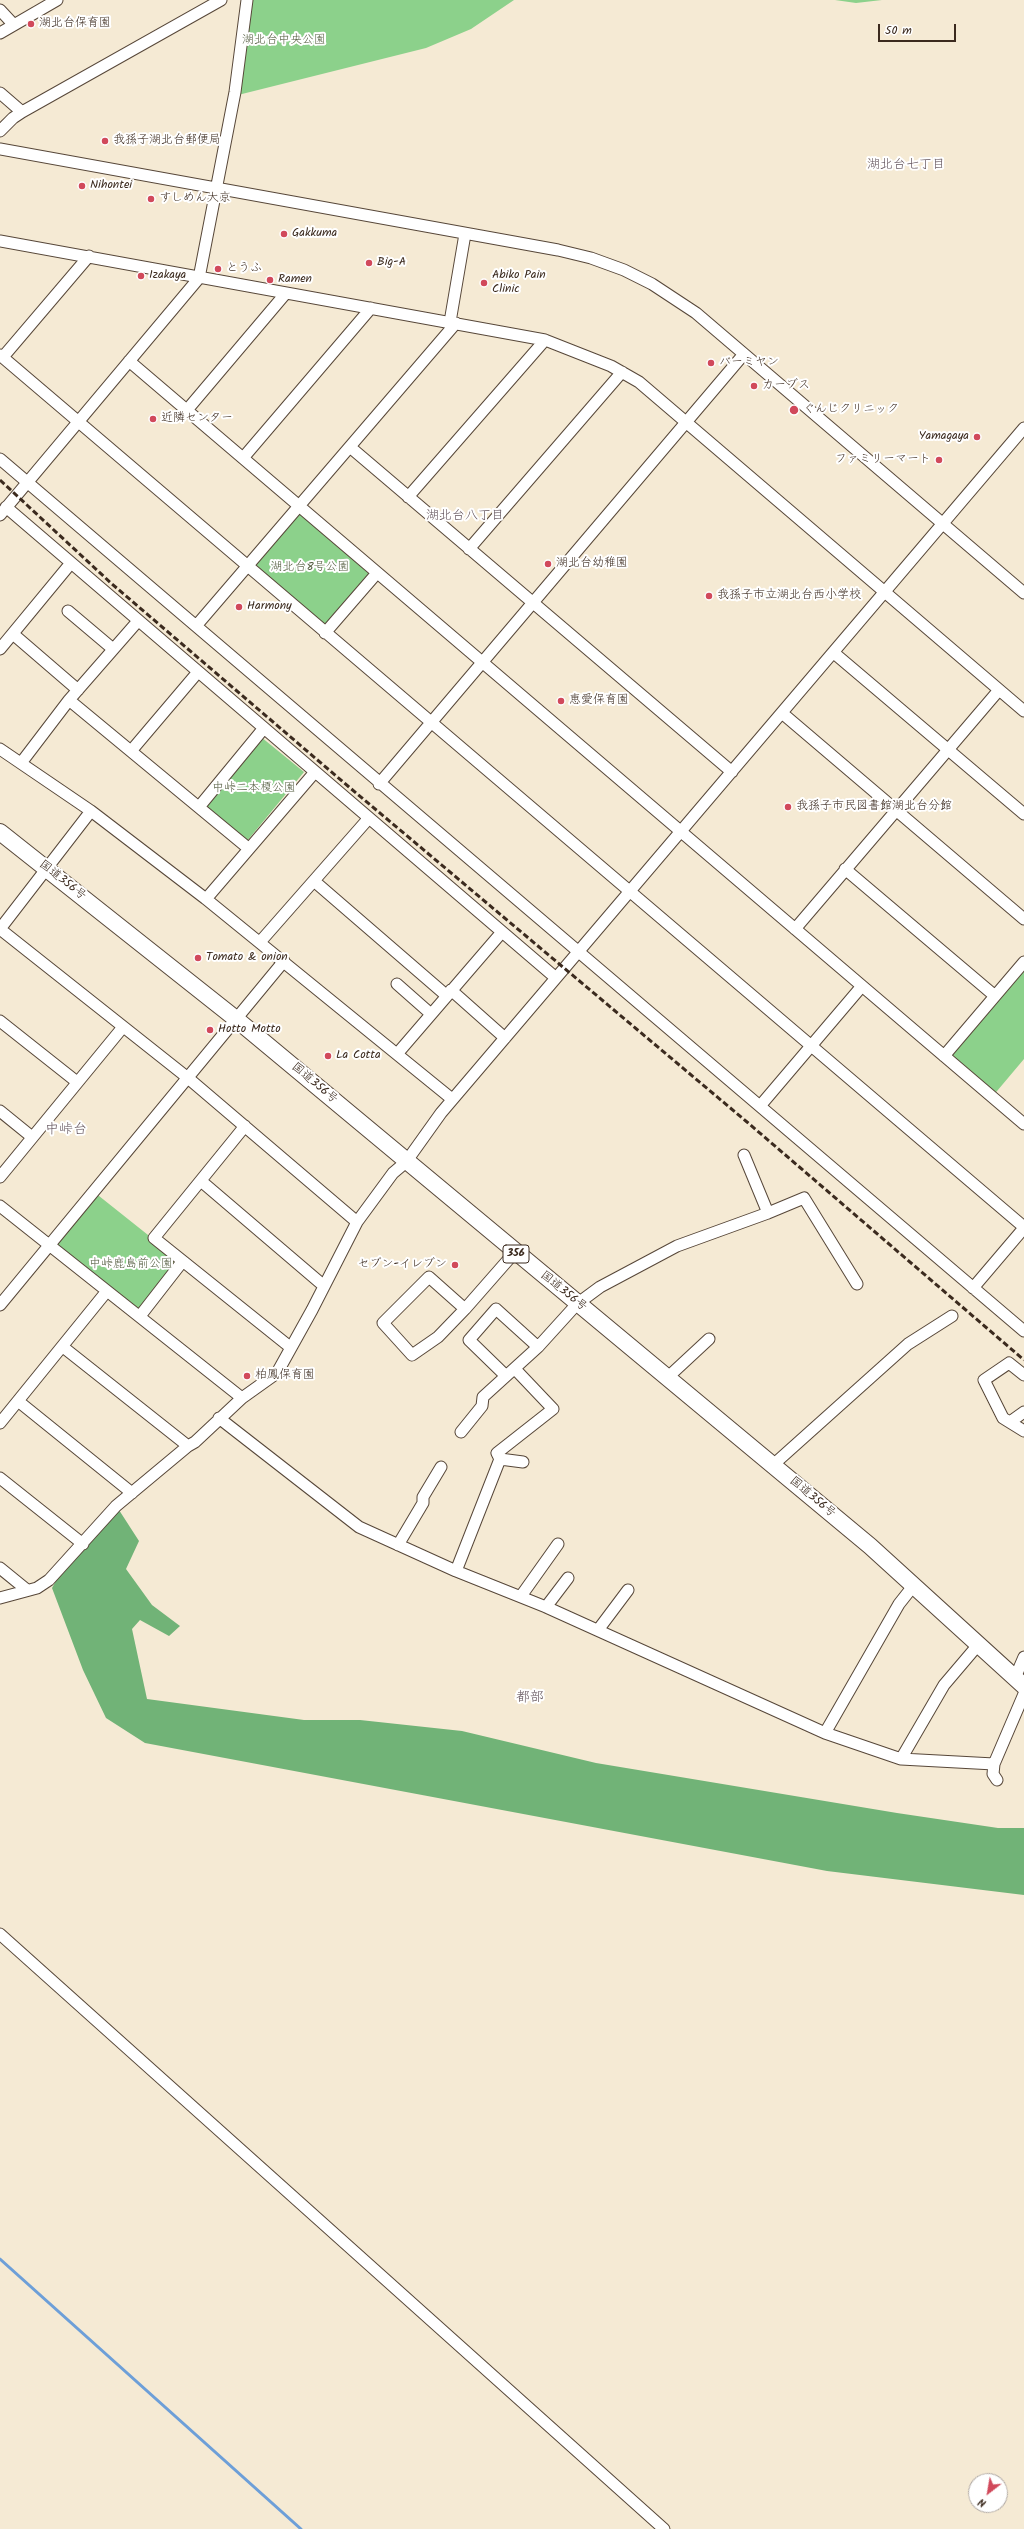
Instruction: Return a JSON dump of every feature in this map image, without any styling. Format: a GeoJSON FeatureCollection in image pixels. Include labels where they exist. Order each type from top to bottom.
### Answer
{"type":"FeatureCollection","features":[{"type":"Feature","properties":{"kind":"highway","name":"国道356号"},"geometry":{"type":"LineString","coordinates":[[0,832],[236,1019],[406,1162],[773,1465],[914,1585],[1019,1682]]}},
{"type":"Feature","properties":{"kind":"street"},"geometry":{"type":"LineString","coordinates":[[0,33],[57,0]]}},
{"type":"Feature","properties":{"kind":"street"},"geometry":{"type":"LineString","coordinates":[[0,131],[12,118],[22,112],[221,0]]}},
{"type":"Feature","properties":{"kind":"street"},"geometry":{"type":"LineString","coordinates":[[247,0],[235,92],[199,278],[3,511],[71,563],[556,978]]}},
{"type":"Feature","properties":{"kind":"street"},"geometry":{"type":"LineString","coordinates":[[0,10],[14,25]]}},
{"type":"Feature","properties":{"kind":"street"},"geometry":{"type":"LineString","coordinates":[[0,93],[22,112]]}},
{"type":"Feature","properties":{"kind":"street"},"geometry":{"type":"LineString","coordinates":[[0,149],[558,250],[592,258],[624,270],[652,284],[696,313],[1024,593]]}},
{"type":"Feature","properties":{"kind":"street"},"geometry":{"type":"LineString","coordinates":[[196,626],[350,447],[453,322],[465,234]]}},
{"type":"Feature","properties":{"kind":"street"},"geometry":{"type":"LineString","coordinates":[[0,241],[89,256],[199,278],[453,322],[545,340],[566,347],[622,372],[639,382],[1024,711]]}},
{"type":"Feature","properties":{"kind":"street"},"geometry":{"type":"LineString","coordinates":[[89,256],[2,356],[77,422],[1024,1228],[973,1288]]}},
{"type":"Feature","properties":{"kind":"street"},"geometry":{"type":"LineString","coordinates":[[187,410],[286,293]]}},
{"type":"Feature","properties":{"kind":"street"},"geometry":{"type":"LineString","coordinates":[[243,458],[371,308]]}},
{"type":"Feature","properties":{"kind":"street"},"geometry":{"type":"LineString","coordinates":[[408,497],[545,340]]}},
{"type":"Feature","properties":{"kind":"street"},"geometry":{"type":"LineString","coordinates":[[379,784],[744,354]]}},
{"type":"Feature","properties":{"kind":"street"},"geometry":{"type":"LineString","coordinates":[[129,361],[1024,1124]]}},
{"type":"Feature","properties":{"kind":"street"},"geometry":{"type":"LineString","coordinates":[[469,549],[622,372]]}},
{"type":"Feature","properties":{"kind":"street"},"geometry":{"type":"LineString","coordinates":[[0,1598],[27,1590],[50,1580],[116,1506],[188,1446],[195,1442],[242,1398],[277,1373],[357,1222],[393,1173],[406,1162],[452,1099],[1024,428]]}},
{"type":"Feature","properties":{"kind":"street"},"geometry":{"type":"LineString","coordinates":[[350,447],[732,772]]}},
{"type":"Feature","properties":{"kind":"street"},"geometry":{"type":"LineString","coordinates":[[0,459],[379,784],[1024,1331]]}},
{"type":"Feature","properties":{"kind":"street"},"geometry":{"type":"LineString","coordinates":[[0,649],[71,563]]}},
{"type":"Feature","properties":{"kind":"street"},"geometry":{"type":"LineString","coordinates":[[325,633],[377,573]]}},
{"type":"Feature","properties":{"kind":"street"},"geometry":{"type":"LineString","coordinates":[[68,611],[113,649]]}},
{"type":"Feature","properties":{"kind":"street"},"geometry":{"type":"LineString","coordinates":[[21,763],[78,690],[138,620]]}},
{"type":"Feature","properties":{"kind":"street"},"geometry":{"type":"LineString","coordinates":[[12,634],[78,690]]}},
{"type":"Feature","properties":{"kind":"street"},"geometry":{"type":"LineString","coordinates":[[834,652],[1024,814]]}},
{"type":"Feature","properties":{"kind":"street"},"geometry":{"type":"LineString","coordinates":[[131,751],[198,672]]}},
{"type":"Feature","properties":{"kind":"street"},"geometry":{"type":"LineString","coordinates":[[795,929],[999,690]]}},
{"type":"Feature","properties":{"kind":"street"},"geometry":{"type":"LineString","coordinates":[[70,700],[248,848]]}},
{"type":"Feature","properties":{"kind":"street"},"geometry":{"type":"LineString","coordinates":[[782,713],[1024,919]]}},
{"type":"Feature","properties":{"kind":"street"},"geometry":{"type":"LineString","coordinates":[[199,807],[264,728]]}},
{"type":"Feature","properties":{"kind":"street"},"geometry":{"type":"LineString","coordinates":[[0,749],[91,811],[206,899],[452,1099]]}},
{"type":"Feature","properties":{"kind":"street"},"geometry":{"type":"LineString","coordinates":[[206,899],[248,848],[315,772]]}},
{"type":"Feature","properties":{"kind":"street"},"geometry":{"type":"LineString","coordinates":[[91,811],[0,929],[188,1078],[357,1222]]}},
{"type":"Feature","properties":{"kind":"street"},"geometry":{"type":"LineString","coordinates":[[260,942],[369,818]]}},
{"type":"Feature","properties":{"kind":"street"},"geometry":{"type":"LineString","coordinates":[[845,869],[995,996]]}},
{"type":"Feature","properties":{"kind":"street"},"geometry":{"type":"LineString","coordinates":[[314,880],[505,1038]]}},
{"type":"Feature","properties":{"kind":"street"},"geometry":{"type":"LineString","coordinates":[[397,1054],[502,932]]}},
{"type":"Feature","properties":{"kind":"street"},"geometry":{"type":"LineString","coordinates":[[0,1305],[284,961]]}},
{"type":"Feature","properties":{"kind":"street"},"geometry":{"type":"LineString","coordinates":[[944,1056],[1024,962]]}},
{"type":"Feature","properties":{"kind":"street"},"geometry":{"type":"LineString","coordinates":[[397,984],[431,1014]]}},
{"type":"Feature","properties":{"kind":"street"},"geometry":{"type":"LineString","coordinates":[[760,1106],[862,986]]}},
{"type":"Feature","properties":{"kind":"street"},"geometry":{"type":"LineString","coordinates":[[0,1021],[77,1082]]}},
{"type":"Feature","properties":{"kind":"street"},"geometry":{"type":"LineString","coordinates":[[0,1177],[123,1027]]}},
{"type":"Feature","properties":{"kind":"street"},"geometry":{"type":"LineString","coordinates":[[0,1111],[32,1137]]}},
{"type":"Feature","properties":{"kind":"street"},"geometry":{"type":"LineString","coordinates":[[245,1126],[154,1238],[182,1262],[290,1347]]}},
{"type":"Feature","properties":{"kind":"street"},"geometry":{"type":"LineString","coordinates":[[744,1155],[768,1213]]}},
{"type":"Feature","properties":{"kind":"street"},"geometry":{"type":"LineString","coordinates":[[201,1181],[324,1286]]}},
{"type":"Feature","properties":{"kind":"street"},"geometry":{"type":"LineString","coordinates":[[461,1432],[482,1406],[483,1397],[538,1347],[577,1304],[600,1287],[677,1246],[768,1213],[804,1198],[856,1284]]}},
{"type":"Feature","properties":{"kind":"street"},"geometry":{"type":"LineString","coordinates":[[0,1206],[242,1398]]}},
{"type":"Feature","properties":{"kind":"street"},"geometry":{"type":"LineString","coordinates":[[465,1309],[429,1276],[383,1323],[412,1355],[438,1337],[465,1309],[515,1252]]}},
{"type":"Feature","properties":{"kind":"street"},"geometry":{"type":"LineString","coordinates":[[140,1316],[182,1262]]}},
{"type":"Feature","properties":{"kind":"street"},"geometry":{"type":"LineString","coordinates":[[0,1423],[108,1291]]}},
{"type":"Feature","properties":{"kind":"street"},"geometry":{"type":"LineString","coordinates":[[523,1462],[500,1459],[496,1453],[554,1409],[469,1340],[496,1309],[538,1347]]}},
{"type":"Feature","properties":{"kind":"street"},"geometry":{"type":"LineString","coordinates":[[773,1465],[908,1344],[952,1316]]}},
{"type":"Feature","properties":{"kind":"street"},"geometry":{"type":"LineString","coordinates":[[667,1378],[709,1339]]}},
{"type":"Feature","properties":{"kind":"street"},"geometry":{"type":"LineString","coordinates":[[63,1347],[188,1446]]}},
{"type":"Feature","properties":{"kind":"street"},"geometry":{"type":"LineString","coordinates":[[1024,1375],[1009,1363],[984,1380],[1003,1418],[1024,1431]]}},
{"type":"Feature","properties":{"kind":"street"},"geometry":{"type":"LineString","coordinates":[[18,1401],[132,1493]]}},
{"type":"Feature","properties":{"kind":"street"},"geometry":{"type":"LineString","coordinates":[[1010,1422],[1024,1412]]}},
{"type":"Feature","properties":{"kind":"street"},"geometry":{"type":"LineString","coordinates":[[219,1418],[344,1517],[359,1527],[456,1571],[546,1606],[825,1733],[901,1759],[994,1764]]}},
{"type":"Feature","properties":{"kind":"street"},"geometry":{"type":"LineString","coordinates":[[456,1571],[500,1459]]}},
{"type":"Feature","properties":{"kind":"street"},"geometry":{"type":"LineString","coordinates":[[398,1544],[423,1502],[423,1497],[441,1467]]}},
{"type":"Feature","properties":{"kind":"street"},"geometry":{"type":"LineString","coordinates":[[0,1478],[83,1544]]}},
{"type":"Feature","properties":{"kind":"street"},"geometry":{"type":"LineString","coordinates":[[521,1596],[558,1544]]}},
{"type":"Feature","properties":{"kind":"street"},"geometry":{"type":"LineString","coordinates":[[0,1568],[27,1590]]}},
{"type":"Feature","properties":{"kind":"street"},"geometry":{"type":"LineString","coordinates":[[546,1606],[568,1578]]}},
{"type":"Feature","properties":{"kind":"street"},"geometry":{"type":"LineString","coordinates":[[825,1733],[898,1604],[914,1585]]}},
{"type":"Feature","properties":{"kind":"street"},"geometry":{"type":"LineString","coordinates":[[598,1630],[628,1590]]}},
{"type":"Feature","properties":{"kind":"street"},"geometry":{"type":"LineString","coordinates":[[901,1759],[944,1685],[978,1645]]}},
{"type":"Feature","properties":{"kind":"street"},"geometry":{"type":"LineString","coordinates":[[1019,1682],[1024,1657]]}},
{"type":"Feature","properties":{"kind":"street"},"geometry":{"type":"LineString","coordinates":[[997,1780],[994,1774],[994,1764],[1024,1694]]}},
{"type":"Feature","properties":{"kind":"street"},"geometry":{"type":"LineString","coordinates":[[0,1934],[664,2529]]}},
{"type":"Feature","properties":{"kind":"green space","name":"湖北台中央公園"},"geometry":{"type":"Polygon","coordinates":[[[247,0],[514,0],[471,29],[426,48],[234,96],[247,0]]]}},
{"type":"Feature","properties":{"kind":"green space"},"geometry":{"type":"Polygon","coordinates":[[[835,0],[882,0],[856,3],[835,0]]]}},
{"type":"Feature","properties":{"kind":"green space","name":"湖北台8号公園"},"geometry":{"type":"Polygon","coordinates":[[[299,507],[377,573],[325,633],[247,567],[299,507]]]}},
{"type":"Feature","properties":{"kind":"green space","name":"中峠二本榎公園"},"geometry":{"type":"Polygon","coordinates":[[[261,737],[304,772],[247,841],[204,806],[261,737]]]}},
{"type":"Feature","properties":{"kind":"green space"},"geometry":{"type":"Polygon","coordinates":[[[1024,962],[1024,1059],[992,1097],[944,1056],[1024,962]]]}},
{"type":"Feature","properties":{"kind":"green space","name":"中峠鹿島前公園"},"geometry":{"type":"Polygon","coordinates":[[[94,1192],[182,1262],[140,1316],[49,1246],[94,1192]]]}},
{"type":"Feature","properties":{"kind":"green space"},"geometry":{"type":"Polygon","coordinates":[[[119,1510],[139,1541],[126,1569],[152,1605],[180,1626],[169,1636],[140,1620],[132,1629],[147,1699],[304,1720],[360,1720],[462,1731],[596,1763],[897,1813],[998,1828],[1024,1828],[1024,1895],[827,1871],[145,1743],[106,1718],[83,1670],[52,1588],[62,1570],[119,1510]]]}},
{"type":"Feature","properties":{"kind":"waterway"},"geometry":{"type":"LineString","coordinates":[[0,2259],[301,2529]]}},
{"type":"Feature","properties":{"kind":"railway"},"geometry":{"type":"LineString","coordinates":[[0,480],[112,584],[349,787],[747,1122],[1024,1360]]}},
{"type":"Feature","properties":{"kind":"place","name":"湖北台保育園"},"geometry":{"type":"Point","coordinates":[31,24]}},
{"type":"Feature","properties":{"kind":"place","name":"我孫子湖北台郵便局"},"geometry":{"type":"Point","coordinates":[105,141]}},
{"type":"Feature","properties":{"kind":"place","name":"Nihontei"},"geometry":{"type":"Point","coordinates":[82,186]}},
{"type":"Feature","properties":{"kind":"place","name":"すしめん大京"},"geometry":{"type":"Point","coordinates":[151,199]}},
{"type":"Feature","properties":{"kind":"place","name":"Gakkuma"},"geometry":{"type":"Point","coordinates":[284,234]}},
{"type":"Feature","properties":{"kind":"place","name":"Big-A"},"geometry":{"type":"Point","coordinates":[369,263]}},
{"type":"Feature","properties":{"kind":"place","name":"とうふ"},"geometry":{"type":"Point","coordinates":[218,269]}},
{"type":"Feature","properties":{"kind":"place","name":"Izakaya"},"geometry":{"type":"Point","coordinates":[141,276]}},
{"type":"Feature","properties":{"kind":"place","name":"Ramen"},"geometry":{"type":"Point","coordinates":[270,280]}},
{"type":"Feature","properties":{"kind":"place","name":"Abiko Pain Clinic"},"geometry":{"type":"Point","coordinates":[484,283]}},
{"type":"Feature","properties":{"kind":"place","name":"バーミヤン"},"geometry":{"type":"Point","coordinates":[711,363]}},
{"type":"Feature","properties":{"kind":"place","name":"カーブス"},"geometry":{"type":"Point","coordinates":[754,386]}},
{"type":"Feature","properties":{"kind":"place","name":"ぐんじクリニック"},"geometry":{"type":"Point","coordinates":[794,410]}},
{"type":"Feature","properties":{"kind":"place","name":"近隣センター"},"geometry":{"type":"Point","coordinates":[153,419]}},
{"type":"Feature","properties":{"kind":"place","name":"Yamagaya"},"geometry":{"type":"Point","coordinates":[977,437]}},
{"type":"Feature","properties":{"kind":"place","name":"ファミリーマート"},"geometry":{"type":"Point","coordinates":[939,460]}},
{"type":"Feature","properties":{"kind":"place","name":"湖北台幼稚園"},"geometry":{"type":"Point","coordinates":[548,564]}},
{"type":"Feature","properties":{"kind":"place","name":"我孫子市立湖北台西小学校"},"geometry":{"type":"Point","coordinates":[709,596]}},
{"type":"Feature","properties":{"kind":"place","name":"Harmony"},"geometry":{"type":"Point","coordinates":[239,607]}},
{"type":"Feature","properties":{"kind":"place","name":"恵愛保育園"},"geometry":{"type":"Point","coordinates":[561,701]}},
{"type":"Feature","properties":{"kind":"place","name":"我孫子市民図書館湖北台分館"},"geometry":{"type":"Point","coordinates":[788,807]}},
{"type":"Feature","properties":{"kind":"place","name":"Tomato & onion"},"geometry":{"type":"Point","coordinates":[198,958]}},
{"type":"Feature","properties":{"kind":"place","name":"Hotto Motto"},"geometry":{"type":"Point","coordinates":[210,1030]}},
{"type":"Feature","properties":{"kind":"place","name":"La Cotta"},"geometry":{"type":"Point","coordinates":[328,1056]}},
{"type":"Feature","properties":{"kind":"place","name":"セブン-イレブン"},"geometry":{"type":"Point","coordinates":[455,1265]}},
{"type":"Feature","properties":{"kind":"place","name":"柏鳳保育園"},"geometry":{"type":"Point","coordinates":[247,1376]}},
{"type":"Feature","properties":{"kind":"district","name":"湖北台七丁目"},"geometry":{"type":"Point","coordinates":[906,166]}},
{"type":"Feature","properties":{"kind":"district","name":"湖北台八丁目"},"geometry":{"type":"Point","coordinates":[465,517]}},
{"type":"Feature","properties":{"kind":"district","name":"中峠台"},"geometry":{"type":"Point","coordinates":[66,1131]}},
{"type":"Feature","properties":{"kind":"district","name":"都部"},"geometry":{"type":"Point","coordinates":[530,1699]}}]}
